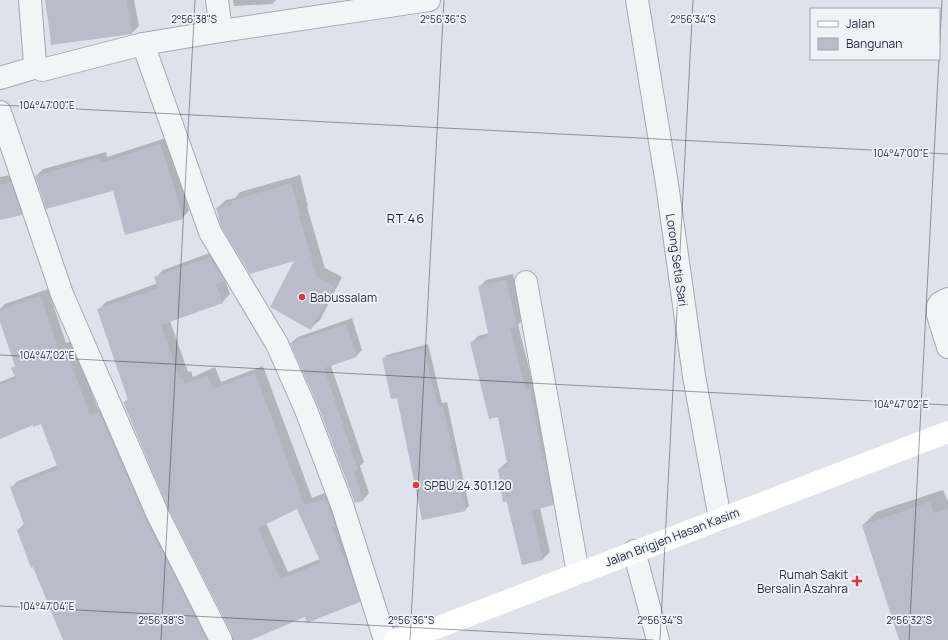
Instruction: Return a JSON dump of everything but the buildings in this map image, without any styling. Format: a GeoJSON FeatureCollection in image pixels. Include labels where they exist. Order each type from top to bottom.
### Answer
{"type":"FeatureCollection","features":[{"type":"Feature","properties":{"kind":"street"},"geometry":{"type":"LineString","coordinates":[[30,0],[35,64],[42,70],[143,44],[429,0]]}},
{"type":"Feature","properties":{"kind":"street"},"geometry":{"type":"LineString","coordinates":[[217,0],[221,31]]}},
{"type":"Feature","properties":{"kind":"street","name":"Lorong Setia Sari"},"geometry":{"type":"LineString","coordinates":[[636,0],[667,184],[694,376],[720,519]]}},
{"type":"Feature","properties":{"kind":"street"},"geometry":{"type":"LineString","coordinates":[[143,44],[210,232],[276,344],[306,410],[342,505],[385,640]]}},
{"type":"Feature","properties":{"kind":"street"},"geometry":{"type":"LineString","coordinates":[[0,78],[37,67]]}},
{"type":"Feature","properties":{"kind":"street"},"geometry":{"type":"LineString","coordinates":[[0,112],[62,294],[157,513],[221,640]]}},
{"type":"Feature","properties":{"kind":"street"},"geometry":{"type":"LineString","coordinates":[[526,282],[578,573]]}},
{"type":"Feature","properties":{"kind":"street"},"geometry":{"type":"LineString","coordinates":[[948,299],[940,302],[937,311],[948,347]]}},
{"type":"Feature","properties":{"kind":"street","name":"Jalan Brigjen Hasan Kasim"},"geometry":{"type":"LineString","coordinates":[[395,640],[436,628],[948,432]]}},
{"type":"Feature","properties":{"kind":"street"},"geometry":{"type":"LineString","coordinates":[[634,551],[658,640]]}},
{"type":"Feature","properties":{"kind":"place","name":"Babussalam"},"geometry":{"type":"Point","coordinates":[302,297]}},
{"type":"Feature","properties":{"kind":"place","name":"SPBU 24.301.120"},"geometry":{"type":"Point","coordinates":[416,485]}},
{"type":"Feature","properties":{"kind":"place","name":"Rumah Sakit Bersalin Aszahra"},"geometry":{"type":"Point","coordinates":[857,581]}},
{"type":"Feature","properties":{"kind":"district","name":"RT.46"},"geometry":{"type":"Point","coordinates":[406,218]}}]}
